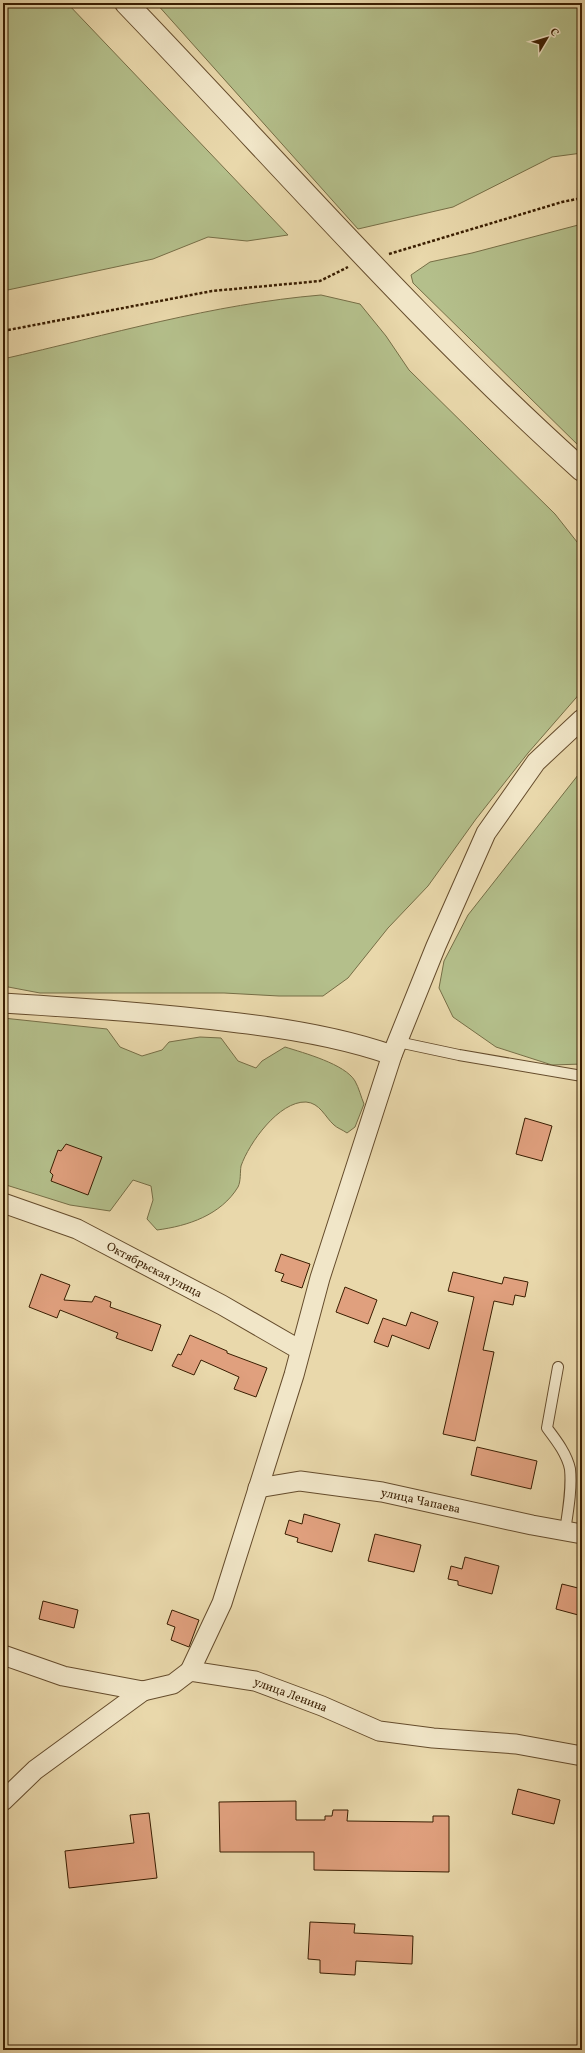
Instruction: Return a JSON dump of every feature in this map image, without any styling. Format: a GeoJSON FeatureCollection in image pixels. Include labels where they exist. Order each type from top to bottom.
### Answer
{"type":"FeatureCollection","features":[{"type":"Feature","properties":{"kind":"street"},"geometry":{"type":"LineString","coordinates":[[126,3],[193,73],[365,259],[523,418],[582,470]]}},
{"type":"Feature","properties":{"kind":"street"},"geometry":{"type":"LineString","coordinates":[[3,1802],[35,1770],[143,1691],[173,1684],[190,1671],[222,1603],[300,1350],[320,1278],[395,1049],[436,946],[486,833],[536,762],[582,719]]}},
{"type":"Feature","properties":{"kind":"street"},"geometry":{"type":"LineString","coordinates":[[3,1004],[171,1014],[269,1026],[395,1049]]}},
{"type":"Feature","properties":{"kind":"street","name":"Октябрьская улица"},"geometry":{"type":"LineString","coordinates":[[3,1203],[77,1229],[222,1305],[300,1350]]}},
{"type":"Feature","properties":{"kind":"street","name":"улица Чапаева"},"geometry":{"type":"LineString","coordinates":[[258,1488],[300,1482],[382,1492],[574,1533]]}},
{"type":"Feature","properties":{"kind":"street"},"geometry":{"type":"LineString","coordinates":[[3,1655],[63,1676],[143,1691]]}},
{"type":"Feature","properties":{"kind":"street","name":"улица Ленина"},"geometry":{"type":"LineString","coordinates":[[190,1671],[256,1681],[322,1706],[379,1731],[433,1738],[516,1744],[582,1756]]}},
{"type":"Feature","properties":{"kind":"lane"},"geometry":{"type":"LineString","coordinates":[[395,1049],[459,1056],[582,1076]]}},
{"type":"Feature","properties":{"kind":"lane"},"geometry":{"type":"LineString","coordinates":[[558,1367],[548,1428],[561,1448],[570,1468],[569,1497],[574,1533]]}},
{"type":"Feature","properties":{"kind":"path"},"geometry":{"type":"LineString","coordinates":[[3,332],[212,291],[320,281],[365,259],[404,251],[562,202],[582,198]]}},
{"type":"Feature","properties":{"kind":"green space"},"geometry":{"type":"Polygon","coordinates":[[[3,3],[67,3],[288,235],[247,241],[208,237],[153,259],[3,291],[3,3]]]}},
{"type":"Feature","properties":{"kind":"green space"},"geometry":{"type":"Polygon","coordinates":[[[156,3],[582,3],[582,153],[552,157],[453,207],[358,229],[156,3]]]}},
{"type":"Feature","properties":{"kind":"green space"},"geometry":{"type":"Polygon","coordinates":[[[582,224],[582,449],[413,283],[411,275],[430,262],[472,253],[582,224]]]}},
{"type":"Feature","properties":{"kind":"green space"},"geometry":{"type":"Polygon","coordinates":[[[321,295],[360,304],[386,336],[409,370],[555,514],[581,547],[582,691],[528,753],[476,819],[428,886],[388,928],[348,978],[323,996],[279,996],[224,993],[40,993],[3,986],[3,359],[161,321],[241,305],[321,295]]]}},
{"type":"Feature","properties":{"kind":"green space"},"geometry":{"type":"Polygon","coordinates":[[[582,770],[582,1064],[552,1065],[496,1047],[453,1017],[439,988],[444,961],[468,915],[582,770]]]}},
{"type":"Feature","properties":{"kind":"green space"},"geometry":{"type":"Polygon","coordinates":[[[3,1018],[107,1029],[120,1047],[142,1056],[162,1050],[169,1042],[200,1037],[221,1038],[238,1061],[256,1068],[262,1061],[285,1047],[313,1056],[343,1069],[355,1081],[364,1104],[355,1127],[347,1133],[335,1126],[319,1108],[311,1103],[306,1102],[296,1104],[286,1108],[266,1125],[258,1135],[241,1166],[238,1187],[223,1205],[203,1218],[180,1226],[157,1230],[147,1219],[153,1200],[151,1186],[133,1180],[110,1211],[70,1205],[3,1184],[3,1018]]]}},
{"type":"Feature","properties":{"kind":"building"},"geometry":{"type":"Polygon","coordinates":[[[525,1118],[552,1126],[542,1161],[516,1154],[525,1118]]]}},
{"type":"Feature","properties":{"kind":"building"},"geometry":{"type":"Polygon","coordinates":[[[66,1144],[102,1157],[88,1195],[51,1181],[53,1175],[50,1172],[58,1150],[61,1151],[66,1144]]]}},
{"type":"Feature","properties":{"kind":"building"},"geometry":{"type":"Polygon","coordinates":[[[281,1254],[310,1264],[302,1288],[281,1281],[284,1274],[275,1271],[281,1254]]]}},
{"type":"Feature","properties":{"kind":"building"},"geometry":{"type":"Polygon","coordinates":[[[453,1272],[502,1284],[504,1277],[528,1282],[525,1297],[515,1295],[513,1305],[494,1301],[483,1350],[494,1352],[475,1441],[443,1434],[474,1297],[448,1291],[453,1272]]]}},
{"type":"Feature","properties":{"kind":"building"},"geometry":{"type":"Polygon","coordinates":[[[41,1274],[70,1285],[64,1300],[92,1302],[95,1296],[111,1302],[110,1307],[161,1325],[152,1351],[116,1338],[118,1333],[60,1310],[57,1318],[29,1307],[41,1274]]]}},
{"type":"Feature","properties":{"kind":"building"},"geometry":{"type":"Polygon","coordinates":[[[345,1287],[377,1300],[368,1324],[336,1312],[345,1287]]]}},
{"type":"Feature","properties":{"kind":"building"},"geometry":{"type":"Polygon","coordinates":[[[411,1312],[438,1322],[429,1349],[392,1335],[388,1347],[374,1342],[383,1318],[406,1326],[411,1312]]]}},
{"type":"Feature","properties":{"kind":"building"},"geometry":{"type":"Polygon","coordinates":[[[190,1335],[227,1351],[227,1353],[267,1368],[256,1397],[234,1389],[239,1377],[201,1360],[194,1375],[172,1366],[178,1354],[181,1355],[190,1335]]]}},
{"type":"Feature","properties":{"kind":"building"},"geometry":{"type":"Polygon","coordinates":[[[477,1447],[537,1461],[531,1489],[471,1475],[477,1447]]]}},
{"type":"Feature","properties":{"kind":"building"},"geometry":{"type":"Polygon","coordinates":[[[304,1514],[340,1524],[332,1552],[297,1542],[298,1538],[285,1534],[289,1520],[302,1524],[304,1514]]]}},
{"type":"Feature","properties":{"kind":"building"},"geometry":{"type":"Polygon","coordinates":[[[375,1534],[421,1545],[414,1572],[368,1561],[375,1534]]]}},
{"type":"Feature","properties":{"kind":"building"},"geometry":{"type":"Polygon","coordinates":[[[465,1557],[499,1566],[492,1594],[458,1585],[458,1581],[448,1579],[451,1566],[462,1569],[465,1557]]]}},
{"type":"Feature","properties":{"kind":"building"},"geometry":{"type":"Polygon","coordinates":[[[562,1584],[582,1589],[582,1616],[556,1609],[562,1584]]]}},
{"type":"Feature","properties":{"kind":"building"},"geometry":{"type":"Polygon","coordinates":[[[43,1601],[78,1610],[74,1628],[39,1619],[43,1601]]]}},
{"type":"Feature","properties":{"kind":"building"},"geometry":{"type":"Polygon","coordinates":[[[172,1610],[199,1620],[189,1647],[171,1640],[175,1627],[167,1624],[172,1610]]]}},
{"type":"Feature","properties":{"kind":"building"},"geometry":{"type":"Polygon","coordinates":[[[518,1789],[560,1800],[554,1824],[512,1814],[518,1789]]]}},
{"type":"Feature","properties":{"kind":"building"},"geometry":{"type":"Polygon","coordinates":[[[296,1801],[296,1820],[325,1820],[325,1816],[332,1816],[333,1810],[348,1810],[347,1821],[433,1822],[433,1816],[449,1816],[449,1872],[314,1870],[314,1852],[220,1852],[219,1802],[296,1801]]]}},
{"type":"Feature","properties":{"kind":"building"},"geometry":{"type":"Polygon","coordinates":[[[149,1813],[157,1878],[69,1888],[65,1851],[134,1843],[130,1815],[149,1813]]]}},
{"type":"Feature","properties":{"kind":"building"},"geometry":{"type":"Polygon","coordinates":[[[310,1922],[355,1924],[354,1933],[413,1936],[412,1964],[356,1961],[355,1975],[320,1973],[320,1960],[308,1959],[310,1922]]]}}]}
